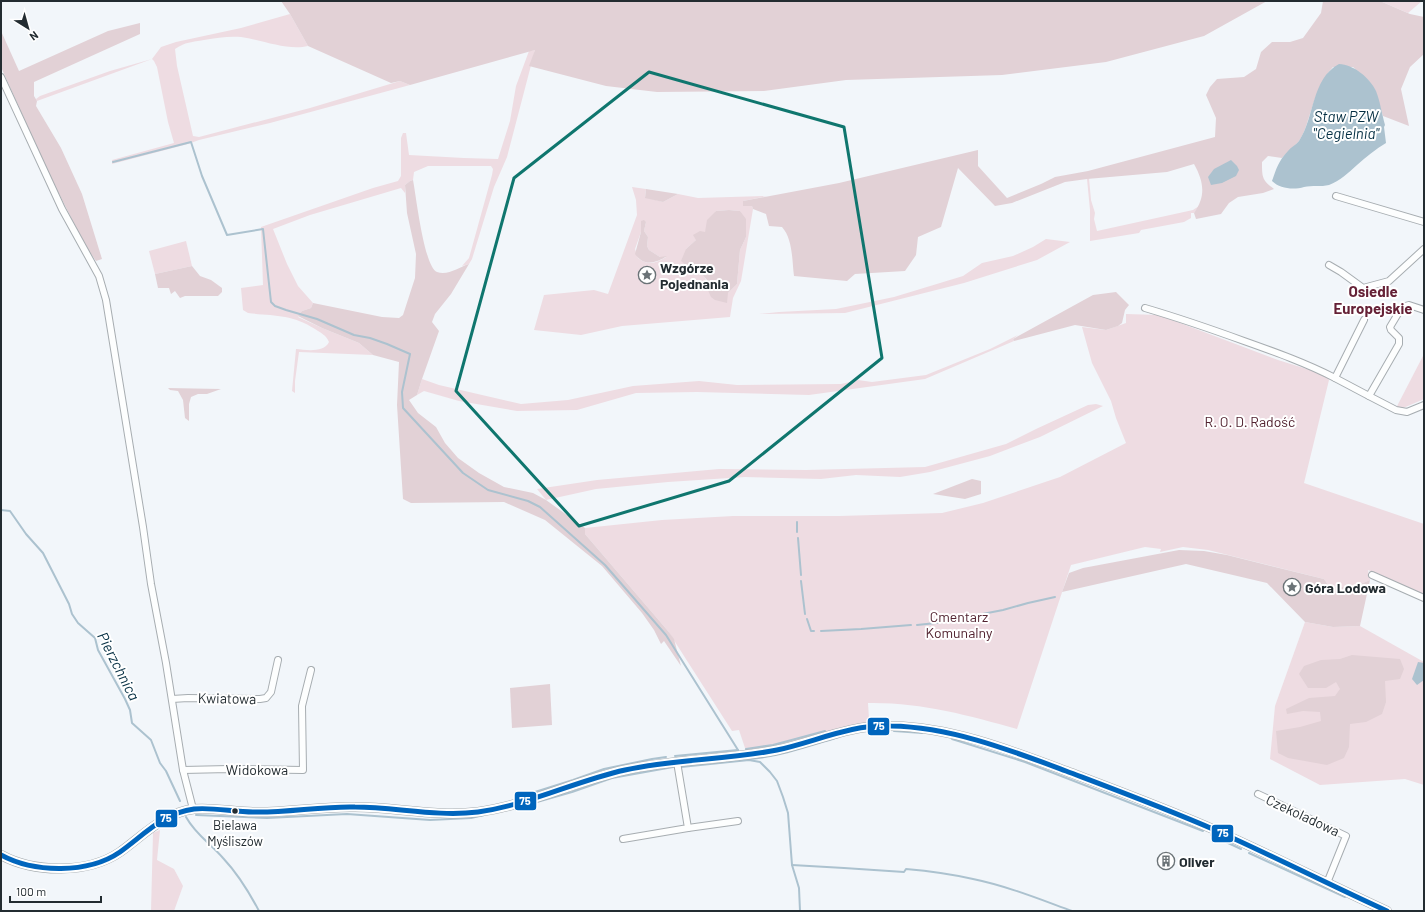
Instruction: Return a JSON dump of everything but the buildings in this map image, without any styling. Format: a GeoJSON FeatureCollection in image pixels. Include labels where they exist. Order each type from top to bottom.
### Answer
{"type":"FeatureCollection","features":[{"type":"Feature","properties":{"kind":"street"},"geometry":{"type":"LineString","coordinates":[[1,77],[62,209],[99,276],[106,300],[151,584],[166,663],[183,770],[193,809]]}},
{"type":"Feature","properties":{"kind":"street"},"geometry":{"type":"LineString","coordinates":[[1336,196],[1424,222]]}},
{"type":"Feature","properties":{"kind":"street"},"geometry":{"type":"LineString","coordinates":[[1329,265],[1363,288],[1389,281],[1424,249]]}},
{"type":"Feature","properties":{"kind":"street"},"geometry":{"type":"LineString","coordinates":[[1369,396],[1399,344],[1399,338],[1390,330],[1390,327],[1402,307],[1409,305],[1424,310]]}},
{"type":"Feature","properties":{"kind":"street"},"geometry":{"type":"LineString","coordinates":[[1145,308],[1182,319],[1318,369],[1396,410],[1407,412],[1424,405]]}},
{"type":"Feature","properties":{"kind":"street"},"geometry":{"type":"LineString","coordinates":[[1335,378],[1364,320]]}},
{"type":"Feature","properties":{"kind":"street"},"geometry":{"type":"LineString","coordinates":[[1372,575],[1424,598]]}},
{"type":"Feature","properties":{"kind":"street","name":"Kwiatowa"},"geometry":{"type":"LineString","coordinates":[[172,699],[260,700],[266,698],[271,692],[278,660]]}},
{"type":"Feature","properties":{"kind":"street","name":"Widokowa"},"geometry":{"type":"LineString","coordinates":[[183,770],[303,770],[302,706],[311,670]]}},
{"type":"Feature","properties":{"kind":"street"},"geometry":{"type":"LineString","coordinates":[[1,855],[30,866],[57,869],[78,867],[100,862],[116,854],[163,819],[193,809],[264,812],[352,806],[436,814],[470,813],[517,804],[617,772],[676,762],[766,752],[845,730],[871,726],[896,726],[930,728],[1016,753],[1154,805],[1220,833],[1387,911]]}},
{"type":"Feature","properties":{"kind":"street"},"geometry":{"type":"LineString","coordinates":[[676,762],[688,828]]}},
{"type":"Feature","properties":{"kind":"street","name":"Czekoladowa"},"geometry":{"type":"LineString","coordinates":[[1258,794],[1346,836],[1327,883]]}},
{"type":"Feature","properties":{"kind":"street"},"geometry":{"type":"LineString","coordinates":[[623,839],[738,821]]}},
{"type":"Feature","properties":{"kind":"highlighted area"},"geometry":{"type":"Polygon","coordinates":[[[649,72],[844,127],[882,358],[729,481],[579,526],[456,391],[514,178],[649,72]]]}},
{"type":"Feature","properties":{"kind":"green space"},"geometry":{"type":"Polygon","coordinates":[[[1380,1],[1422,1],[1408,13],[1380,1]]]}},
{"type":"Feature","properties":{"kind":"green space"},"geometry":{"type":"Polygon","coordinates":[[[290,14],[308,46],[292,47],[249,38],[232,37],[192,42],[175,49],[177,66],[193,136],[199,137],[310,108],[400,81],[410,85],[112,164],[112,160],[174,143],[168,122],[157,67],[152,59],[161,47],[176,42],[241,28],[290,14]]]}},
{"type":"Feature","properties":{"kind":"green space"},"geometry":{"type":"Polygon","coordinates":[[[535,50],[507,157],[494,187],[472,259],[469,264],[462,266],[469,258],[492,175],[493,169],[491,166],[428,166],[414,172],[413,180],[405,185],[405,193],[401,188],[310,215],[273,229],[287,264],[298,286],[313,303],[311,308],[302,311],[298,317],[359,343],[373,355],[299,352],[295,393],[292,391],[296,349],[319,349],[327,346],[329,342],[321,333],[307,324],[291,318],[248,313],[243,310],[241,288],[263,285],[261,227],[373,188],[398,181],[401,176],[401,138],[403,133],[406,133],[409,155],[498,159],[510,121],[516,86],[529,51],[535,50]]]}},
{"type":"Feature","properties":{"kind":"green space"},"geometry":{"type":"Polygon","coordinates":[[[152,59],[37,101],[36,99],[40,96],[110,71],[152,59]]]}},
{"type":"Feature","properties":{"kind":"green space"},"geometry":{"type":"Polygon","coordinates":[[[1089,178],[1091,200],[1095,213],[1094,219],[1097,231],[1193,210],[1199,206],[1194,213],[1191,213],[1191,218],[1184,222],[1141,230],[1139,233],[1090,241],[1090,210],[1087,179],[1089,178]]]}},
{"type":"Feature","properties":{"kind":"green space"},"geometry":{"type":"Polygon","coordinates":[[[632,187],[646,189],[645,197],[663,202],[678,194],[698,198],[767,196],[743,201],[752,206],[753,209],[741,281],[733,298],[730,317],[622,326],[581,335],[534,330],[544,295],[594,290],[608,294],[637,215],[636,200],[632,187]],[[716,211],[705,232],[686,249],[691,269],[698,272],[705,278],[707,288],[728,293],[737,284],[740,250],[746,237],[740,211],[716,211]],[[641,221],[641,232],[635,249],[638,258],[648,263],[659,261],[666,257],[660,257],[649,250],[647,246],[648,237],[644,231],[646,222],[641,221]]]}},
{"type":"Feature","properties":{"kind":"green space"},"geometry":{"type":"Polygon","coordinates":[[[1046,239],[1070,242],[1037,260],[964,283],[845,313],[759,314],[836,309],[894,297],[963,276],[982,263],[1013,256],[1046,239]]]}},
{"type":"Feature","properties":{"kind":"green space"},"geometry":{"type":"Polygon","coordinates":[[[186,241],[192,266],[155,274],[149,251],[186,241]]]}},
{"type":"Feature","properties":{"kind":"green space"},"geometry":{"type":"Polygon","coordinates":[[[1126,314],[1159,315],[1278,360],[1326,375],[1329,380],[1304,483],[1424,524],[1424,595],[1368,570],[1370,580],[1354,586],[1329,586],[1324,579],[1208,550],[1183,547],[1160,552],[1161,549],[1145,547],[1071,565],[1017,729],[943,710],[887,703],[868,703],[869,719],[866,723],[782,745],[746,751],[739,730],[732,731],[668,631],[585,534],[585,528],[662,520],[733,516],[839,516],[942,513],[983,503],[1060,477],[1126,443],[1111,401],[1092,363],[1082,327],[1106,330],[1126,323],[1126,314]]]}},
{"type":"Feature","properties":{"kind":"green space"},"geometry":{"type":"Polygon","coordinates":[[[1018,335],[1013,339],[1014,341],[925,379],[809,395],[697,392],[636,393],[577,410],[517,411],[459,401],[424,391],[417,395],[422,379],[439,385],[521,404],[568,400],[633,386],[699,381],[737,385],[841,384],[858,380],[872,382],[926,375],[990,349],[1018,335]]]}},
{"type":"Feature","properties":{"kind":"green space"},"geometry":{"type":"Polygon","coordinates":[[[1424,354],[1424,399],[1394,412],[1424,354]]]}},
{"type":"Feature","properties":{"kind":"green space"},"geometry":{"type":"Polygon","coordinates":[[[1096,404],[1103,406],[1040,437],[990,456],[930,472],[900,477],[856,475],[821,479],[745,477],[668,482],[596,489],[546,500],[537,489],[597,480],[719,469],[806,470],[925,467],[1006,444],[1088,405],[1096,404]]]}},
{"type":"Feature","properties":{"kind":"green space"},"geometry":{"type":"Polygon","coordinates":[[[1305,622],[1333,627],[1360,626],[1424,662],[1424,785],[1405,779],[1320,785],[1270,759],[1275,706],[1305,622]]]}},
{"type":"Feature","properties":{"kind":"green space"},"geometry":{"type":"Polygon","coordinates":[[[160,830],[157,860],[174,869],[183,886],[174,911],[151,911],[153,833],[160,830]]]}},
{"type":"Feature","properties":{"kind":"shaded area"},"geometry":{"type":"Polygon","coordinates":[[[281,1],[1267,1],[1204,36],[1106,62],[1002,75],[846,80],[764,91],[657,92],[606,86],[529,66],[535,50],[410,85],[400,81],[391,83],[308,46],[281,1]]]}},
{"type":"Feature","properties":{"kind":"shaded area"},"geometry":{"type":"Polygon","coordinates":[[[1323,1],[1380,1],[1410,14],[1424,17],[1424,54],[1410,67],[1401,89],[1409,126],[1383,116],[1375,90],[1369,81],[1353,67],[1333,67],[1324,79],[1299,141],[1282,158],[1268,156],[1262,162],[1264,178],[1274,189],[1263,193],[1238,197],[1229,203],[1221,214],[1196,219],[1194,213],[1198,207],[1202,195],[1202,183],[1194,164],[1167,172],[1065,182],[1012,203],[995,206],[958,168],[941,227],[918,237],[916,255],[905,271],[855,274],[847,281],[794,276],[790,244],[786,232],[782,227],[769,226],[766,214],[753,209],[752,206],[743,206],[743,201],[839,183],[978,150],[978,166],[1007,198],[1055,177],[1088,171],[1215,137],[1216,118],[1206,95],[1210,87],[1217,79],[1244,77],[1256,69],[1261,52],[1272,42],[1290,42],[1303,38],[1321,13],[1323,1]]]}},
{"type":"Feature","properties":{"kind":"shaded area"},"geometry":{"type":"Polygon","coordinates":[[[140,23],[140,34],[34,82],[34,96],[37,101],[36,106],[61,148],[82,194],[102,259],[96,261],[86,247],[50,176],[1,67],[1,31],[19,71],[108,31],[140,23]]]}},
{"type":"Feature","properties":{"kind":"shaded area"},"geometry":{"type":"Polygon","coordinates":[[[413,180],[424,245],[432,267],[437,272],[445,273],[469,264],[451,294],[435,314],[432,322],[439,331],[417,395],[409,400],[418,413],[436,427],[445,443],[458,458],[479,473],[504,487],[533,493],[546,500],[585,528],[585,534],[674,639],[681,666],[664,641],[661,644],[654,630],[642,613],[602,566],[545,520],[504,502],[411,503],[403,499],[397,405],[399,362],[373,355],[359,343],[322,328],[298,316],[302,311],[311,308],[313,303],[382,317],[399,318],[403,315],[415,278],[416,254],[407,213],[405,185],[413,180]]]}},
{"type":"Feature","properties":{"kind":"shaded area"},"geometry":{"type":"Polygon","coordinates":[[[646,189],[678,194],[663,202],[645,198],[646,189]]]}},
{"type":"Feature","properties":{"kind":"shaded area"},"geometry":{"type":"Polygon","coordinates":[[[716,211],[740,211],[746,219],[746,237],[740,250],[737,284],[728,293],[727,303],[715,300],[711,297],[707,288],[707,280],[701,273],[691,269],[681,261],[686,249],[696,240],[693,235],[700,231],[705,232],[707,220],[716,211]]]}},
{"type":"Feature","properties":{"kind":"shaded area"},"geometry":{"type":"Polygon","coordinates":[[[644,220],[646,222],[644,231],[648,237],[647,246],[649,250],[660,257],[667,256],[658,261],[645,262],[638,258],[635,254],[641,232],[641,221],[644,220]]]}},
{"type":"Feature","properties":{"kind":"shaded area"},"geometry":{"type":"Polygon","coordinates":[[[192,266],[200,276],[211,280],[222,288],[222,292],[218,296],[185,296],[180,298],[175,291],[171,294],[169,288],[158,288],[155,274],[192,266]]]}},
{"type":"Feature","properties":{"kind":"shaded area"},"geometry":{"type":"Polygon","coordinates":[[[1116,292],[1129,305],[1125,310],[1122,323],[1118,326],[1106,330],[1075,325],[1014,341],[1013,339],[1093,295],[1116,292]]]}},
{"type":"Feature","properties":{"kind":"shaded area"},"geometry":{"type":"Polygon","coordinates":[[[168,388],[221,389],[207,394],[198,394],[191,397],[189,404],[189,421],[185,418],[183,400],[178,391],[170,390],[168,388]]]}},
{"type":"Feature","properties":{"kind":"shaded area"},"geometry":{"type":"Polygon","coordinates":[[[972,479],[981,481],[981,494],[965,499],[933,494],[972,479]]]}},
{"type":"Feature","properties":{"kind":"shaded area"},"geometry":{"type":"Polygon","coordinates":[[[1179,550],[1204,551],[1227,555],[1324,579],[1329,586],[1350,586],[1370,580],[1360,626],[1333,627],[1305,622],[1267,583],[1186,564],[1062,592],[1069,573],[1083,568],[1179,550]]]}},
{"type":"Feature","properties":{"kind":"shaded area"},"geometry":{"type":"Polygon","coordinates":[[[1352,655],[1400,659],[1404,669],[1400,679],[1385,681],[1386,702],[1382,714],[1366,722],[1350,724],[1349,747],[1344,758],[1327,765],[1288,758],[1278,753],[1276,731],[1300,727],[1321,721],[1320,712],[1303,711],[1287,714],[1286,709],[1309,698],[1335,696],[1340,689],[1336,682],[1326,688],[1308,688],[1299,674],[1304,666],[1321,660],[1340,659],[1352,655]]]}},
{"type":"Feature","properties":{"kind":"shaded area"},"geometry":{"type":"Polygon","coordinates":[[[550,684],[552,725],[512,728],[510,688],[550,684]]]}},
{"type":"Feature","properties":{"kind":"water","name":"Staw PZW \"Cegielnia\""},"geometry":{"type":"Polygon","coordinates":[[[1339,64],[1350,66],[1355,69],[1370,81],[1376,91],[1385,125],[1386,143],[1367,156],[1344,176],[1329,185],[1292,189],[1275,184],[1272,181],[1278,165],[1289,150],[1299,141],[1323,79],[1339,64]]]}},
{"type":"Feature","properties":{"kind":"water"},"geometry":{"type":"Polygon","coordinates":[[[1231,160],[1239,170],[1236,176],[1222,183],[1211,185],[1208,177],[1214,169],[1231,160]]]}},
{"type":"Feature","properties":{"kind":"water"},"geometry":{"type":"Polygon","coordinates":[[[1418,662],[1424,663],[1424,680],[1417,685],[1412,679],[1418,662]]]}},
{"type":"Feature","properties":{"kind":"waterway"},"geometry":{"type":"LineString","coordinates":[[113,162],[191,142],[202,176],[227,235],[263,229],[271,302],[275,306],[317,319],[354,335],[370,338],[410,354],[402,392],[403,408],[463,473],[488,490],[528,501],[540,507],[605,565],[666,635],[738,750]]}},
{"type":"Feature","properties":{"kind":"waterway","name":"Pierzchnica"},"geometry":{"type":"LineString","coordinates":[[1,510],[10,511],[26,534],[43,553],[69,604],[72,614],[78,623],[95,638],[98,650],[130,710],[132,723],[151,740],[160,763],[166,771],[180,801]]}},
{"type":"Feature","properties":{"kind":"waterway"},"geometry":{"type":"LineString","coordinates":[[797,522],[797,532]]}},
{"type":"Feature","properties":{"kind":"waterway"},"geometry":{"type":"LineString","coordinates":[[798,538],[801,575]]}},
{"type":"Feature","properties":{"kind":"waterway"},"geometry":{"type":"LineString","coordinates":[[801,581],[805,614]]}},
{"type":"Feature","properties":{"kind":"waterway"},"geometry":{"type":"LineString","coordinates":[[917,625],[936,623],[1003,610],[1055,597]]}},
{"type":"Feature","properties":{"kind":"waterway"},"geometry":{"type":"LineString","coordinates":[[807,619],[811,631],[814,631]]}},
{"type":"Feature","properties":{"kind":"waterway"},"geometry":{"type":"LineString","coordinates":[[821,631],[911,625]]}},
{"type":"Feature","properties":{"kind":"waterway"},"geometry":{"type":"LineString","coordinates":[[871,731],[882,730]]}},
{"type":"Feature","properties":{"kind":"waterway"},"geometry":{"type":"LineString","coordinates":[[746,749],[773,745],[825,731]]}},
{"type":"Feature","properties":{"kind":"waterway"},"geometry":{"type":"LineString","coordinates":[[894,731],[922,733]]}},
{"type":"Feature","properties":{"kind":"waterway"},"geometry":{"type":"LineString","coordinates":[[750,759],[784,753],[839,737]]}},
{"type":"Feature","properties":{"kind":"waterway"},"geometry":{"type":"LineString","coordinates":[[952,739],[1025,762],[1203,831]]}},
{"type":"Feature","properties":{"kind":"waterway"},"geometry":{"type":"LineString","coordinates":[[675,756],[738,750]]}},
{"type":"Feature","properties":{"kind":"waterway"},"geometry":{"type":"LineString","coordinates":[[516,798],[604,769],[666,757]]}},
{"type":"Feature","properties":{"kind":"waterway"},"geometry":{"type":"LineString","coordinates":[[681,767],[749,760],[760,762],[770,772],[777,781],[788,813],[792,865],[799,888],[800,911]]}},
{"type":"Feature","properties":{"kind":"waterway"},"geometry":{"type":"LineString","coordinates":[[516,808],[572,792],[612,778],[673,767]]}},
{"type":"Feature","properties":{"kind":"waterway"},"geometry":{"type":"LineString","coordinates":[[196,815],[267,818],[347,814],[430,820],[471,818],[484,815]]}},
{"type":"Feature","properties":{"kind":"waterway","name":"Pierzchnica"},"geometry":{"type":"LineString","coordinates":[[186,817],[203,839],[234,870],[259,911]]}},
{"type":"Feature","properties":{"kind":"waterway"},"geometry":{"type":"LineString","coordinates":[[1211,835],[1241,849]]}},
{"type":"Feature","properties":{"kind":"waterway"},"geometry":{"type":"LineString","coordinates":[[1249,853],[1345,897]]}},
{"type":"Feature","properties":{"kind":"waterway"},"geometry":{"type":"LineString","coordinates":[[792,865],[904,872],[906,869],[948,874],[998,885],[1072,911]]}},
{"type":"Feature","properties":{"kind":"transit line","name":"75"},"geometry":{"type":"LineString","coordinates":[[1,855],[14,861],[45,868],[77,867],[93,864],[120,852],[163,820],[183,811],[194,809],[278,812],[370,807],[431,813],[478,812],[497,809],[534,799],[588,780],[644,766],[739,756],[777,750],[847,731],[876,726],[891,726],[936,730],[958,735],[1045,763],[1215,830],[1387,911]]}},
{"type":"Feature","properties":{"kind":"place","name":"Wzgórze Pojednania"},"geometry":{"type":"Point","coordinates":[647,275]}},
{"type":"Feature","properties":{"kind":"place","name":"Góra Lodowa"},"geometry":{"type":"Point","coordinates":[1292,587]}},
{"type":"Feature","properties":{"kind":"place","name":"Bielawa Myśliszów"},"geometry":{"type":"Point","coordinates":[235,811]}},
{"type":"Feature","properties":{"kind":"place","name":"Oliver"},"geometry":{"type":"Point","coordinates":[1166,861]}},
{"type":"Feature","properties":{"kind":"district","name":"Osiedle Europejskie"},"geometry":{"type":"Point","coordinates":[1373,300]}},
{"type":"Feature","properties":{"kind":"park label","name":"R. O. D. Radość"},"geometry":{"type":"Point","coordinates":[1250,421]}},
{"type":"Feature","properties":{"kind":"park label","name":"Cmentarz Komunalny"},"geometry":{"type":"Point","coordinates":[959,624]}}]}
